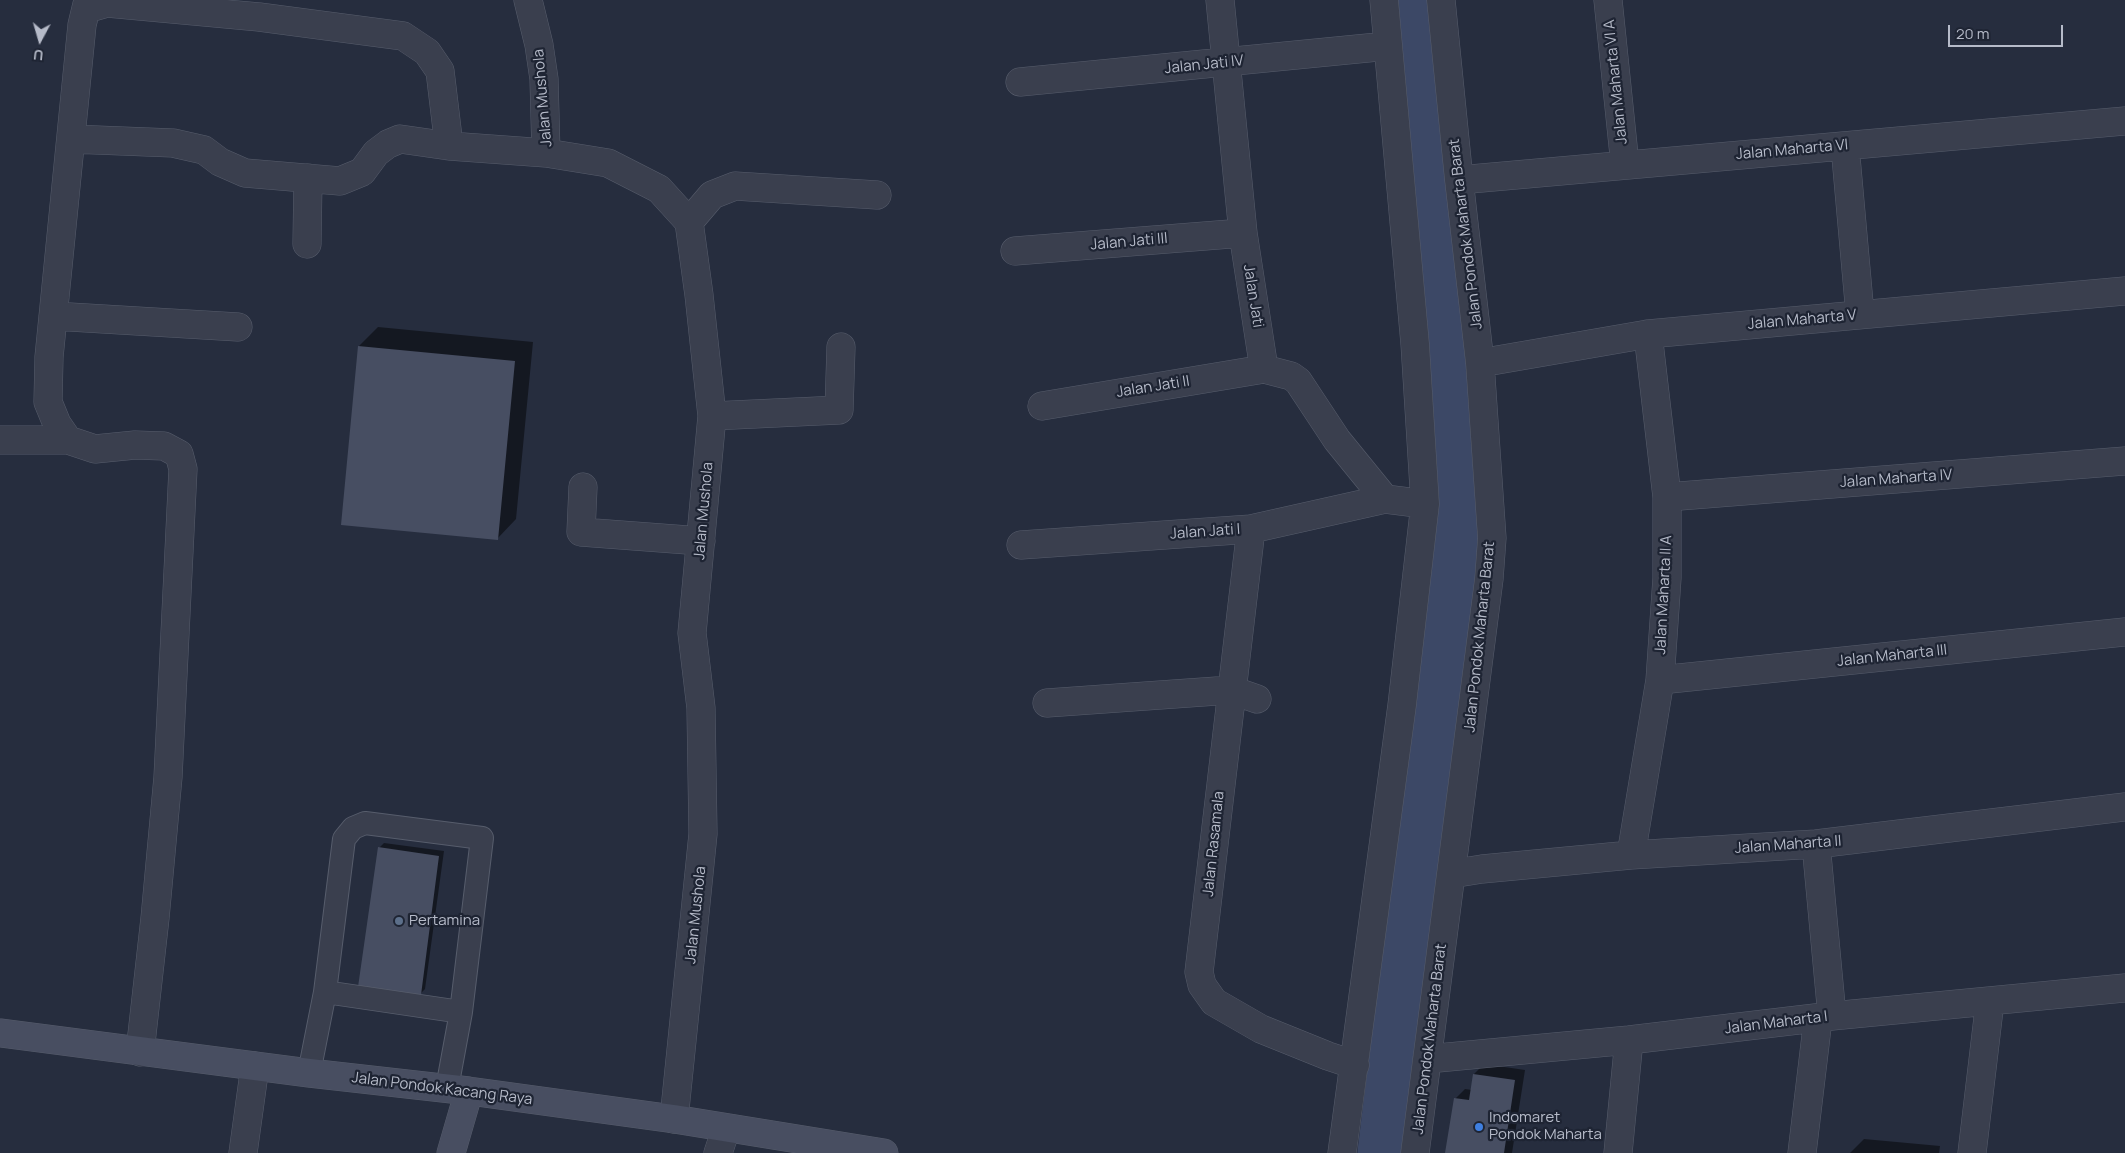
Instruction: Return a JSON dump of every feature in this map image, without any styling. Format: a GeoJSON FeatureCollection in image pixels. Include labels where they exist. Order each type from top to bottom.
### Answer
{"type":"FeatureCollection","features":[{"type":"Feature","properties":{"kind":"main road","name":"Jalan Pondok Kacang Raya"},"geometry":{"type":"LineString","coordinates":[[0,1033],[309,1073],[458,1089],[674,1119],[722,1141],[884,1153]]}},
{"type":"Feature","properties":{"kind":"main road"},"geometry":{"type":"LineString","coordinates":[[451,1153],[458,1089]]}},
{"type":"Feature","properties":{"kind":"street","name":"Jalan Mushola"},"geometry":{"type":"LineString","coordinates":[[528,0],[539,45],[544,79],[546,153],[608,164],[659,189],[689,222],[699,295],[712,416],[692,633],[701,708],[703,834],[674,1119]]}},
{"type":"Feature","properties":{"kind":"street","name":"Jalan Jati"},"geometry":{"type":"LineString","coordinates":[[1220,0],[1243,233],[1264,369]]}},
{"type":"Feature","properties":{"kind":"street"},"geometry":{"type":"LineString","coordinates":[[1342,1153],[1356,1065],[1402,705],[1425,504],[1415,344],[1384,0]]}},
{"type":"Feature","properties":{"kind":"street","name":"Jalan Pondok Maharta Barat"},"geometry":{"type":"LineString","coordinates":[[1415,1153],[1489,579],[1491,546],[1480,363],[1441,0]]}},
{"type":"Feature","properties":{"kind":"street","name":"Jalan Maharta VI A"},"geometry":{"type":"LineString","coordinates":[[1608,0],[1625,165]]}},
{"type":"Feature","properties":{"kind":"street"},"geometry":{"type":"LineString","coordinates":[[68,440],[57,424],[48,402],[49,357],[82,25],[87,4],[107,3],[258,17],[403,36],[426,52],[440,72],[449,146]]}},
{"type":"Feature","properties":{"kind":"street","name":"Jalan Jati IV"},"geometry":{"type":"LineString","coordinates":[[1020,82],[1388,46]]}},
{"type":"Feature","properties":{"kind":"street","name":"Jalan Maharta VI"},"geometry":{"type":"LineString","coordinates":[[1459,180],[2125,121]]}},
{"type":"Feature","properties":{"kind":"street"},"geometry":{"type":"LineString","coordinates":[[71,139],[173,143],[204,150],[220,162],[245,173],[340,181],[362,172],[376,153],[388,144],[400,139],[449,146],[546,153]]}},
{"type":"Feature","properties":{"kind":"street"},"geometry":{"type":"LineString","coordinates":[[1846,146],[1860,314]]}},
{"type":"Feature","properties":{"kind":"street"},"geometry":{"type":"LineString","coordinates":[[307,244],[308,178]]}},
{"type":"Feature","properties":{"kind":"street"},"geometry":{"type":"LineString","coordinates":[[689,222],[712,195],[735,186],[877,195]]}},
{"type":"Feature","properties":{"kind":"street","name":"Jalan Jati III"},"geometry":{"type":"LineString","coordinates":[[1015,251],[1243,233]]}},
{"type":"Feature","properties":{"kind":"street","name":"Jalan Maharta V"},"geometry":{"type":"LineString","coordinates":[[1480,363],[1648,334],[2125,291]]}},
{"type":"Feature","properties":{"kind":"street"},"geometry":{"type":"LineString","coordinates":[[53,316],[238,328]]}},
{"type":"Feature","properties":{"kind":"street","name":"Jalan Maharta II A"},"geometry":{"type":"LineString","coordinates":[[1631,855],[1660,680],[1667,578],[1667,497],[1648,334]]}},
{"type":"Feature","properties":{"kind":"street"},"geometry":{"type":"LineString","coordinates":[[712,416],[839,410],[842,347]]}},
{"type":"Feature","properties":{"kind":"street"},"geometry":{"type":"LineString","coordinates":[[1264,369],[1291,376],[1298,381],[1336,440],[1386,499],[1425,504]]}},
{"type":"Feature","properties":{"kind":"street","name":"Jalan Jati II"},"geometry":{"type":"LineString","coordinates":[[1042,406],[1264,369]]}},
{"type":"Feature","properties":{"kind":"street"},"geometry":{"type":"LineString","coordinates":[[0,440],[68,440],[95,450],[135,445],[164,446],[179,454],[184,469],[168,777],[156,918],[140,1052]]}},
{"type":"Feature","properties":{"kind":"street","name":"Jalan Maharta IV"},"geometry":{"type":"LineString","coordinates":[[1667,497],[2125,461]]}},
{"type":"Feature","properties":{"kind":"street"},"geometry":{"type":"LineString","coordinates":[[583,487],[581,532],[701,541]]}},
{"type":"Feature","properties":{"kind":"street","name":"Jalan Jati I"},"geometry":{"type":"LineString","coordinates":[[1021,545],[1251,529],[1386,499]]}},
{"type":"Feature","properties":{"kind":"street","name":"Jalan Rasamala"},"geometry":{"type":"LineString","coordinates":[[1251,529],[1199,972],[1202,985],[1214,1002],[1261,1028],[1328,1056],[1356,1065]]}},
{"type":"Feature","properties":{"kind":"street","name":"Jalan Maharta III"},"geometry":{"type":"LineString","coordinates":[[1660,680],[2125,632]]}},
{"type":"Feature","properties":{"kind":"street"},"geometry":{"type":"LineString","coordinates":[[1048,703],[1232,690],[1257,699]]}},
{"type":"Feature","properties":{"kind":"street","name":"Jalan Maharta II"},"geometry":{"type":"LineString","coordinates":[[1451,874],[1482,869],[1631,855],[1816,844],[2125,807]]}},
{"type":"Feature","properties":{"kind":"street"},"geometry":{"type":"LineString","coordinates":[[1802,1153],[1825,1018],[1816,844]]}},
{"type":"Feature","properties":{"kind":"street","name":"Jalan Maharta I"},"geometry":{"type":"LineString","coordinates":[[1427,1059],[1629,1040],[2125,988]]}},
{"type":"Feature","properties":{"kind":"street"},"geometry":{"type":"LineString","coordinates":[[1972,1153],[1990,1001]]}},
{"type":"Feature","properties":{"kind":"street"},"geometry":{"type":"LineString","coordinates":[[1618,1153],[1629,1040]]}},
{"type":"Feature","properties":{"kind":"street"},"geometry":{"type":"LineString","coordinates":[[243,1153],[255,1066]]}},
{"type":"Feature","properties":{"kind":"lane"},"geometry":{"type":"LineString","coordinates":[[309,1073],[325,992],[344,839],[353,828],[365,823],[482,838],[461,1012],[458,1089]]}},
{"type":"Feature","properties":{"kind":"lane"},"geometry":{"type":"LineString","coordinates":[[325,992],[461,1012]]}},
{"type":"Feature","properties":{"kind":"building"},"geometry":{"type":"Polygon","coordinates":[[[358,346],[515,361],[498,540],[341,525],[358,346]]]}},
{"type":"Feature","properties":{"kind":"building","name":"Pertamina"},"geometry":{"type":"Polygon","coordinates":[[[378,847],[439,856],[421,995],[358,987],[378,847]]]}},
{"type":"Feature","properties":{"kind":"building","name":"Indomaret Pondok Maharta"},"geometry":{"type":"Polygon","coordinates":[[[1473,1074],[1515,1080],[1504,1153],[1445,1153],[1454,1098],[1469,1100],[1473,1074]]]}},
{"type":"Feature","properties":{"kind":"waterway"},"geometry":{"type":"LineString","coordinates":[[1392,1153],[1448,695],[1466,519],[1417,0]]}},
{"type":"Feature","properties":{"kind":"place","name":"Pertamina"},"geometry":{"type":"Point","coordinates":[399,921]}},
{"type":"Feature","properties":{"kind":"place","name":"Indomaret Pondok Maharta"},"geometry":{"type":"Point","coordinates":[1479,1127]}}]}
